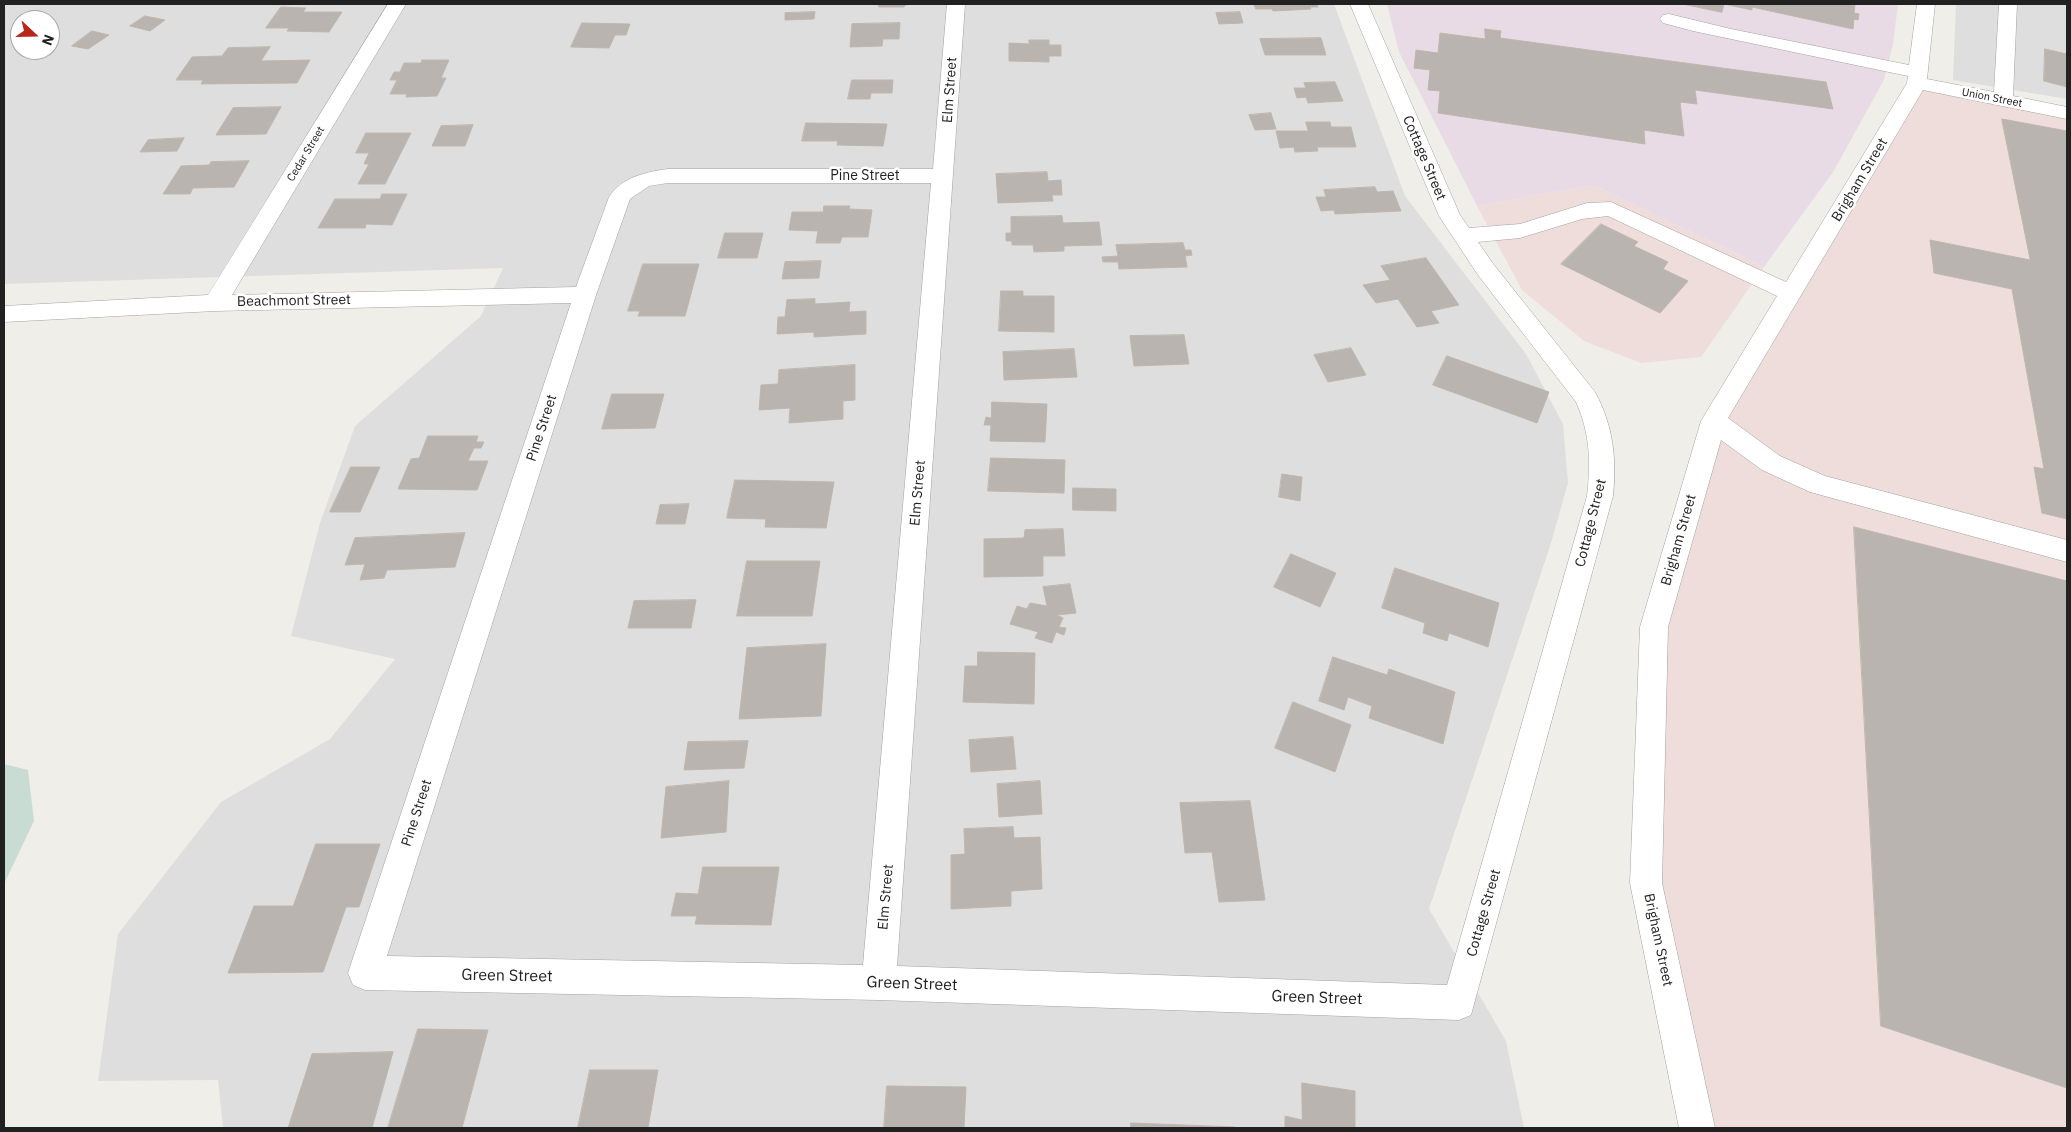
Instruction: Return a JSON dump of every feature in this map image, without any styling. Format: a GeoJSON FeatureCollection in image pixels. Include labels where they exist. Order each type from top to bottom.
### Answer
{"type":"FeatureCollection","features":[{"type":"Feature","properties":{"kind":"street","name":"Cedar Street"},"geometry":{"type":"LineString","coordinates":[[214,304],[397,4]]}},
{"type":"Feature","properties":{"kind":"street","name":"Elm Street"},"geometry":{"type":"LineString","coordinates":[[879,983],[956,4]]}},
{"type":"Feature","properties":{"kind":"street","name":"Cottage Street"},"geometry":{"type":"LineString","coordinates":[[1359,4],[1440,197],[1461,235],[1586,398],[1600,433],[1603,475],[1597,506],[1459,1003]]}},
{"type":"Feature","properties":{"kind":"street","name":"Brigham Street"},"geometry":{"type":"LineString","coordinates":[[1699,1126],[1646,884],[1654,627],[1714,421],[1792,294],[1918,78],[1926,4]]}},
{"type":"Feature","properties":{"kind":"street"},"geometry":{"type":"LineString","coordinates":[[2003,100],[2008,4]]}},
{"type":"Feature","properties":{"kind":"street","name":"Union Street"},"geometry":{"type":"LineString","coordinates":[[1669,19],[1707,30],[1863,60],[1918,78],[2003,100],[2067,113]]}},
{"type":"Feature","properties":{"kind":"street","name":"Pine Street"},"geometry":{"type":"LineString","coordinates":[[366,973],[585,295],[620,197],[639,181],[668,176],[943,176]]}},
{"type":"Feature","properties":{"kind":"street"},"geometry":{"type":"LineString","coordinates":[[1461,235],[1519,232],[1583,210],[1596,207],[1611,209],[1792,294]]}},
{"type":"Feature","properties":{"kind":"street","name":"Beachmont Street"},"geometry":{"type":"LineString","coordinates":[[4,314],[214,304],[585,295]]}},
{"type":"Feature","properties":{"kind":"street"},"geometry":{"type":"LineString","coordinates":[[1714,421],[1771,463],[1819,485],[2067,551]]}},
{"type":"Feature","properties":{"kind":"street","name":"Green Street"},"geometry":{"type":"LineString","coordinates":[[366,973],[879,983],[1459,1003]]}},
{"type":"Feature","properties":{"kind":"shaded area"},"geometry":{"type":"Polygon","coordinates":[[[4,4],[1334,4],[1405,196],[1526,354],[1563,424],[1568,483],[1551,543],[1429,909],[1506,1041],[1524,1128],[223,1128],[218,1080],[98,1081],[118,934],[221,802],[330,739],[395,659],[291,636],[320,523],[355,426],[481,316],[503,268],[4,284],[4,4]]]}},
{"type":"Feature","properties":{"kind":"shaded area"},"geometry":{"type":"Polygon","coordinates":[[[1387,4],[1898,4],[1893,44],[1884,80],[1833,172],[1764,267],[1594,185],[1477,206],[1399,52],[1387,4]]]}},
{"type":"Feature","properties":{"kind":"shaded area"},"geometry":{"type":"Polygon","coordinates":[[[1956,4],[2067,4],[2067,99],[1953,80],[1956,4]]]}},
{"type":"Feature","properties":{"kind":"shaded area"},"geometry":{"type":"Polygon","coordinates":[[[1917,83],[2067,112],[2067,1128],[1697,1128],[1646,883],[1654,627],[1714,421],[1917,83]]]}},
{"type":"Feature","properties":{"kind":"shaded area"},"geometry":{"type":"Polygon","coordinates":[[[1594,185],[1764,267],[1701,357],[1641,363],[1584,341],[1522,290],[1477,206],[1594,185]]]}},
{"type":"Feature","properties":{"kind":"green space"},"geometry":{"type":"Polygon","coordinates":[[[4,764],[28,770],[34,821],[4,884],[4,764]]]}},
{"type":"Feature","properties":{"kind":"building"},"geometry":{"type":"Polygon","coordinates":[[[879,4],[911,4],[904,7],[879,7],[879,4]]]}},
{"type":"Feature","properties":{"kind":"building"},"geometry":{"type":"Polygon","coordinates":[[[1254,4],[1317,4],[1318,7],[1273,11],[1272,9],[1256,9],[1254,4]]]}},
{"type":"Feature","properties":{"kind":"building"},"geometry":{"type":"Polygon","coordinates":[[[1683,4],[1724,4],[1722,12],[1683,4]]]}},
{"type":"Feature","properties":{"kind":"building"},"geometry":{"type":"Polygon","coordinates":[[[1724,4],[1855,4],[1854,13],[1859,14],[1858,20],[1854,19],[1853,29],[1752,7],[1752,10],[1724,4]]]}},
{"type":"Feature","properties":{"kind":"building"},"geometry":{"type":"Polygon","coordinates":[[[281,7],[306,8],[303,12],[342,12],[329,32],[287,31],[289,28],[266,28],[281,7]]]}},
{"type":"Feature","properties":{"kind":"building"},"geometry":{"type":"Polygon","coordinates":[[[815,12],[814,19],[785,20],[785,13],[815,12]]]}},
{"type":"Feature","properties":{"kind":"building"},"geometry":{"type":"Polygon","coordinates":[[[1240,12],[1243,23],[1219,24],[1216,13],[1240,12]]]}},
{"type":"Feature","properties":{"kind":"building"},"geometry":{"type":"Polygon","coordinates":[[[145,16],[165,20],[150,31],[130,26],[145,16]]]}},
{"type":"Feature","properties":{"kind":"building"},"geometry":{"type":"Polygon","coordinates":[[[582,23],[630,24],[626,35],[615,35],[609,48],[571,47],[582,23]]]}},
{"type":"Feature","properties":{"kind":"building"},"geometry":{"type":"Polygon","coordinates":[[[900,23],[899,39],[883,39],[882,46],[850,47],[852,24],[900,23]]]}},
{"type":"Feature","properties":{"kind":"building"},"geometry":{"type":"Polygon","coordinates":[[[1485,29],[1501,31],[1500,38],[1826,82],[1833,109],[1695,90],[1697,104],[1680,102],[1684,136],[1644,130],[1645,144],[1438,113],[1440,91],[1428,90],[1430,70],[1414,68],[1416,50],[1438,53],[1440,33],[1485,39],[1485,29]]]}},
{"type":"Feature","properties":{"kind":"building"},"geometry":{"type":"Polygon","coordinates":[[[92,31],[109,35],[88,49],[72,46],[92,31]]]}},
{"type":"Feature","properties":{"kind":"building"},"geometry":{"type":"Polygon","coordinates":[[[1321,38],[1326,55],[1265,55],[1260,39],[1321,38]]]}},
{"type":"Feature","properties":{"kind":"building"},"geometry":{"type":"Polygon","coordinates":[[[1029,40],[1049,40],[1049,45],[1061,45],[1061,56],[1049,56],[1049,62],[1009,61],[1009,43],[1029,44],[1029,40]]]}},
{"type":"Feature","properties":{"kind":"building"},"geometry":{"type":"Polygon","coordinates":[[[270,47],[261,61],[310,60],[297,83],[201,84],[203,80],[176,80],[192,57],[222,56],[228,48],[270,47]]]}},
{"type":"Feature","properties":{"kind":"building"},"geometry":{"type":"Polygon","coordinates":[[[2045,49],[2067,54],[2067,87],[2044,81],[2045,49]]]}},
{"type":"Feature","properties":{"kind":"building"},"geometry":{"type":"Polygon","coordinates":[[[422,60],[449,60],[441,78],[446,78],[437,96],[406,97],[407,94],[390,94],[397,80],[390,80],[394,72],[400,72],[404,63],[421,63],[422,60]]]}},
{"type":"Feature","properties":{"kind":"building"},"geometry":{"type":"Polygon","coordinates":[[[852,80],[893,80],[892,93],[871,93],[870,99],[848,99],[852,80]]]}},
{"type":"Feature","properties":{"kind":"building"},"geometry":{"type":"Polygon","coordinates":[[[1335,82],[1343,101],[1308,103],[1306,97],[1297,98],[1294,88],[1306,88],[1304,83],[1335,82]]]}},
{"type":"Feature","properties":{"kind":"building"},"geometry":{"type":"Polygon","coordinates":[[[281,107],[266,134],[216,135],[233,108],[281,107]]]}},
{"type":"Feature","properties":{"kind":"building"},"geometry":{"type":"Polygon","coordinates":[[[1271,113],[1276,129],[1255,130],[1249,115],[1271,113]]]}},
{"type":"Feature","properties":{"kind":"building"},"geometry":{"type":"Polygon","coordinates":[[[2002,119],[2067,131],[2067,519],[2042,513],[2034,467],[2044,469],[2012,289],[1934,273],[1930,240],[2030,260],[2002,119]]]}},
{"type":"Feature","properties":{"kind":"building"},"geometry":{"type":"Polygon","coordinates":[[[1306,122],[1330,122],[1331,127],[1351,127],[1356,147],[1317,147],[1318,151],[1295,152],[1294,147],[1280,148],[1276,131],[1308,131],[1306,122]]]}},
{"type":"Feature","properties":{"kind":"building"},"geometry":{"type":"Polygon","coordinates":[[[806,123],[887,124],[883,146],[837,145],[838,141],[802,141],[806,123]]]}},
{"type":"Feature","properties":{"kind":"building"},"geometry":{"type":"Polygon","coordinates":[[[473,125],[465,146],[432,146],[441,126],[473,125]]]}},
{"type":"Feature","properties":{"kind":"building"},"geometry":{"type":"Polygon","coordinates":[[[366,133],[411,133],[385,184],[358,184],[369,164],[364,164],[369,153],[356,153],[366,133]]]}},
{"type":"Feature","properties":{"kind":"building"},"geometry":{"type":"Polygon","coordinates":[[[184,138],[177,151],[140,152],[148,140],[184,138]]]}},
{"type":"Feature","properties":{"kind":"building"},"geometry":{"type":"Polygon","coordinates":[[[249,161],[234,187],[193,188],[190,194],[163,194],[181,166],[209,165],[211,162],[249,161]]]}},
{"type":"Feature","properties":{"kind":"building"},"geometry":{"type":"Polygon","coordinates":[[[1047,172],[1048,181],[1061,180],[1062,195],[1052,195],[1053,201],[998,203],[996,174],[1047,172]]]}},
{"type":"Feature","properties":{"kind":"building"},"geometry":{"type":"Polygon","coordinates":[[[1375,187],[1377,192],[1393,191],[1401,211],[1335,214],[1334,210],[1321,211],[1316,197],[1326,197],[1324,190],[1375,187]]]}},
{"type":"Feature","properties":{"kind":"building"},"geometry":{"type":"Polygon","coordinates":[[[382,194],[407,194],[392,225],[366,224],[365,228],[318,228],[335,199],[380,199],[382,194]]]}},
{"type":"Feature","properties":{"kind":"building"},"geometry":{"type":"Polygon","coordinates":[[[824,206],[850,206],[849,209],[872,210],[868,237],[842,237],[840,243],[816,243],[818,231],[789,230],[792,212],[823,212],[824,206]]]}},
{"type":"Feature","properties":{"kind":"building"},"geometry":{"type":"Polygon","coordinates":[[[1062,216],[1063,223],[1099,222],[1102,245],[1064,246],[1064,251],[1034,252],[1033,245],[1012,245],[1012,241],[1006,241],[1006,233],[1011,233],[1011,217],[1062,216]]]}},
{"type":"Feature","properties":{"kind":"building"},"geometry":{"type":"Polygon","coordinates":[[[1601,224],[1638,242],[1634,246],[1668,262],[1663,269],[1688,281],[1660,313],[1561,264],[1601,224]]]}},
{"type":"Feature","properties":{"kind":"building"},"geometry":{"type":"Polygon","coordinates":[[[725,233],[763,233],[757,258],[718,258],[725,233]]]}},
{"type":"Feature","properties":{"kind":"building"},"geometry":{"type":"Polygon","coordinates":[[[1183,243],[1185,250],[1191,250],[1192,255],[1185,256],[1187,267],[1119,269],[1118,262],[1103,262],[1102,257],[1118,256],[1116,245],[1183,243]]]}},
{"type":"Feature","properties":{"kind":"building"},"geometry":{"type":"Polygon","coordinates":[[[1426,258],[1459,305],[1431,311],[1439,323],[1417,327],[1398,299],[1376,303],[1363,285],[1390,280],[1381,266],[1426,258]]]}},
{"type":"Feature","properties":{"kind":"building"},"geometry":{"type":"Polygon","coordinates":[[[821,261],[819,278],[782,279],[785,262],[821,261]]]}},
{"type":"Feature","properties":{"kind":"building"},"geometry":{"type":"Polygon","coordinates":[[[643,264],[699,264],[685,316],[638,316],[640,311],[628,311],[643,264]]]}},
{"type":"Feature","properties":{"kind":"building"},"geometry":{"type":"Polygon","coordinates":[[[1001,291],[1023,291],[1023,296],[1054,296],[1054,332],[999,331],[1001,291]]]}},
{"type":"Feature","properties":{"kind":"building"},"geometry":{"type":"Polygon","coordinates":[[[815,299],[815,304],[850,302],[849,312],[866,311],[866,334],[814,337],[814,332],[777,334],[778,317],[785,317],[787,300],[815,299]]]}},
{"type":"Feature","properties":{"kind":"building"},"geometry":{"type":"Polygon","coordinates":[[[1184,335],[1189,364],[1134,366],[1130,336],[1184,335]]]}},
{"type":"Feature","properties":{"kind":"building"},"geometry":{"type":"Polygon","coordinates":[[[1351,348],[1366,375],[1328,382],[1314,355],[1351,348]]]}},
{"type":"Feature","properties":{"kind":"building"},"geometry":{"type":"Polygon","coordinates":[[[1074,349],[1077,377],[1004,380],[1003,352],[1074,349]]]}},
{"type":"Feature","properties":{"kind":"building"},"geometry":{"type":"Polygon","coordinates":[[[1447,356],[1549,392],[1537,423],[1433,385],[1447,356]]]}},
{"type":"Feature","properties":{"kind":"building"},"geometry":{"type":"Polygon","coordinates":[[[855,365],[855,400],[843,401],[843,419],[789,423],[790,408],[759,410],[761,385],[778,384],[779,370],[855,365]]]}},
{"type":"Feature","properties":{"kind":"building"},"geometry":{"type":"Polygon","coordinates":[[[612,394],[664,394],[655,428],[602,429],[612,394]]]}},
{"type":"Feature","properties":{"kind":"building"},"geometry":{"type":"Polygon","coordinates":[[[992,402],[1047,404],[1045,442],[990,441],[991,425],[984,425],[986,417],[991,418],[992,402]]]}},
{"type":"Feature","properties":{"kind":"building"},"geometry":{"type":"Polygon","coordinates":[[[428,436],[478,436],[476,442],[484,442],[481,448],[474,448],[468,461],[488,461],[477,490],[398,489],[411,459],[419,458],[428,436]]]}},
{"type":"Feature","properties":{"kind":"building"},"geometry":{"type":"Polygon","coordinates":[[[991,458],[1065,460],[1064,493],[988,491],[991,458]]]}},
{"type":"Feature","properties":{"kind":"building"},"geometry":{"type":"Polygon","coordinates":[[[351,467],[380,467],[360,512],[330,512],[351,467]]]}},
{"type":"Feature","properties":{"kind":"building"},"geometry":{"type":"Polygon","coordinates":[[[1282,474],[1302,477],[1300,501],[1279,497],[1282,474]]]}},
{"type":"Feature","properties":{"kind":"building"},"geometry":{"type":"Polygon","coordinates":[[[735,480],[834,482],[826,528],[765,527],[766,519],[727,518],[735,480]]]}},
{"type":"Feature","properties":{"kind":"building"},"geometry":{"type":"Polygon","coordinates":[[[1073,488],[1116,489],[1116,511],[1073,510],[1073,488]]]}},
{"type":"Feature","properties":{"kind":"building"},"geometry":{"type":"Polygon","coordinates":[[[689,504],[685,524],[656,524],[660,505],[689,504]]]}},
{"type":"Feature","properties":{"kind":"building"},"geometry":{"type":"Polygon","coordinates":[[[1854,527],[2067,581],[2067,1088],[1881,1026],[1854,527]]]}},
{"type":"Feature","properties":{"kind":"building"},"geometry":{"type":"Polygon","coordinates":[[[1063,529],[1065,556],[1043,556],[1043,576],[984,577],[984,539],[1024,538],[1025,530],[1063,529]]]}},
{"type":"Feature","properties":{"kind":"building"},"geometry":{"type":"Polygon","coordinates":[[[465,533],[455,567],[387,570],[384,578],[360,580],[365,564],[345,565],[355,538],[465,533]]]}},
{"type":"Feature","properties":{"kind":"building"},"geometry":{"type":"Polygon","coordinates":[[[1291,554],[1336,573],[1320,607],[1274,587],[1291,554]]]}},
{"type":"Feature","properties":{"kind":"building"},"geometry":{"type":"Polygon","coordinates":[[[747,561],[820,561],[812,616],[737,616],[747,561]]]}},
{"type":"Feature","properties":{"kind":"building"},"geometry":{"type":"Polygon","coordinates":[[[1395,568],[1499,603],[1488,647],[1449,633],[1447,641],[1423,633],[1425,623],[1382,608],[1395,568]]]}},
{"type":"Feature","properties":{"kind":"building"},"geometry":{"type":"Polygon","coordinates":[[[1070,584],[1076,613],[1057,615],[1063,618],[1059,627],[1066,628],[1064,635],[1056,632],[1052,643],[1035,638],[1038,632],[1010,624],[1017,606],[1027,609],[1030,603],[1047,606],[1043,587],[1070,584]]]}},
{"type":"Feature","properties":{"kind":"building"},"geometry":{"type":"Polygon","coordinates":[[[696,600],[691,628],[628,628],[634,601],[696,600]]]}},
{"type":"Feature","properties":{"kind":"building"},"geometry":{"type":"Polygon","coordinates":[[[826,644],[821,716],[739,719],[747,648],[826,644]]]}},
{"type":"Feature","properties":{"kind":"building"},"geometry":{"type":"Polygon","coordinates":[[[978,652],[1035,653],[1034,704],[963,702],[965,666],[977,666],[978,652]]]}},
{"type":"Feature","properties":{"kind":"building"},"geometry":{"type":"Polygon","coordinates":[[[1333,657],[1387,675],[1389,669],[1455,692],[1443,744],[1369,718],[1372,706],[1348,697],[1344,710],[1319,701],[1333,657]]]}},
{"type":"Feature","properties":{"kind":"building"},"geometry":{"type":"Polygon","coordinates":[[[1293,702],[1351,725],[1335,772],[1275,748],[1293,702]]]}},
{"type":"Feature","properties":{"kind":"building"},"geometry":{"type":"Polygon","coordinates":[[[1013,737],[1016,769],[971,772],[969,740],[1013,737]]]}},
{"type":"Feature","properties":{"kind":"building"},"geometry":{"type":"Polygon","coordinates":[[[748,741],[744,768],[684,770],[688,742],[748,741]]]}},
{"type":"Feature","properties":{"kind":"building"},"geometry":{"type":"Polygon","coordinates":[[[729,781],[726,832],[661,838],[666,787],[729,781]]]}},
{"type":"Feature","properties":{"kind":"building"},"geometry":{"type":"Polygon","coordinates":[[[1040,781],[1042,814],[999,817],[997,784],[1040,781]]]}},
{"type":"Feature","properties":{"kind":"building"},"geometry":{"type":"Polygon","coordinates":[[[1250,801],[1265,900],[1219,902],[1212,852],[1185,853],[1180,803],[1250,801]]]}},
{"type":"Feature","properties":{"kind":"building"},"geometry":{"type":"Polygon","coordinates":[[[1013,827],[1014,838],[1040,837],[1042,889],[1011,891],[1011,906],[951,909],[951,855],[965,854],[964,829],[1013,827]]]}},
{"type":"Feature","properties":{"kind":"building"},"geometry":{"type":"Polygon","coordinates":[[[316,844],[380,844],[359,907],[346,907],[323,972],[228,973],[254,906],[293,906],[316,844]]]}},
{"type":"Feature","properties":{"kind":"building"},"geometry":{"type":"Polygon","coordinates":[[[703,867],[779,867],[771,925],[695,924],[697,916],[671,916],[676,893],[698,894],[703,867]]]}},
{"type":"Feature","properties":{"kind":"building"},"geometry":{"type":"Polygon","coordinates":[[[418,1029],[488,1030],[462,1128],[388,1128],[418,1029]]]}},
{"type":"Feature","properties":{"kind":"building"},"geometry":{"type":"Polygon","coordinates":[[[393,1052],[372,1128],[288,1128],[312,1054],[393,1052]]]}},
{"type":"Feature","properties":{"kind":"building"},"geometry":{"type":"Polygon","coordinates":[[[590,1070],[658,1070],[648,1128],[578,1128],[590,1070]]]}},
{"type":"Feature","properties":{"kind":"building"},"geometry":{"type":"Polygon","coordinates":[[[1302,1083],[1355,1091],[1355,1128],[1285,1128],[1285,1116],[1302,1120],[1302,1083]]]}},
{"type":"Feature","properties":{"kind":"building"},"geometry":{"type":"Polygon","coordinates":[[[887,1086],[966,1087],[964,1128],[884,1128],[887,1086]]]}},
{"type":"Feature","properties":{"kind":"building"},"geometry":{"type":"Polygon","coordinates":[[[1131,1123],[1235,1127],[1236,1128],[1131,1128],[1131,1123]]]}}]}
